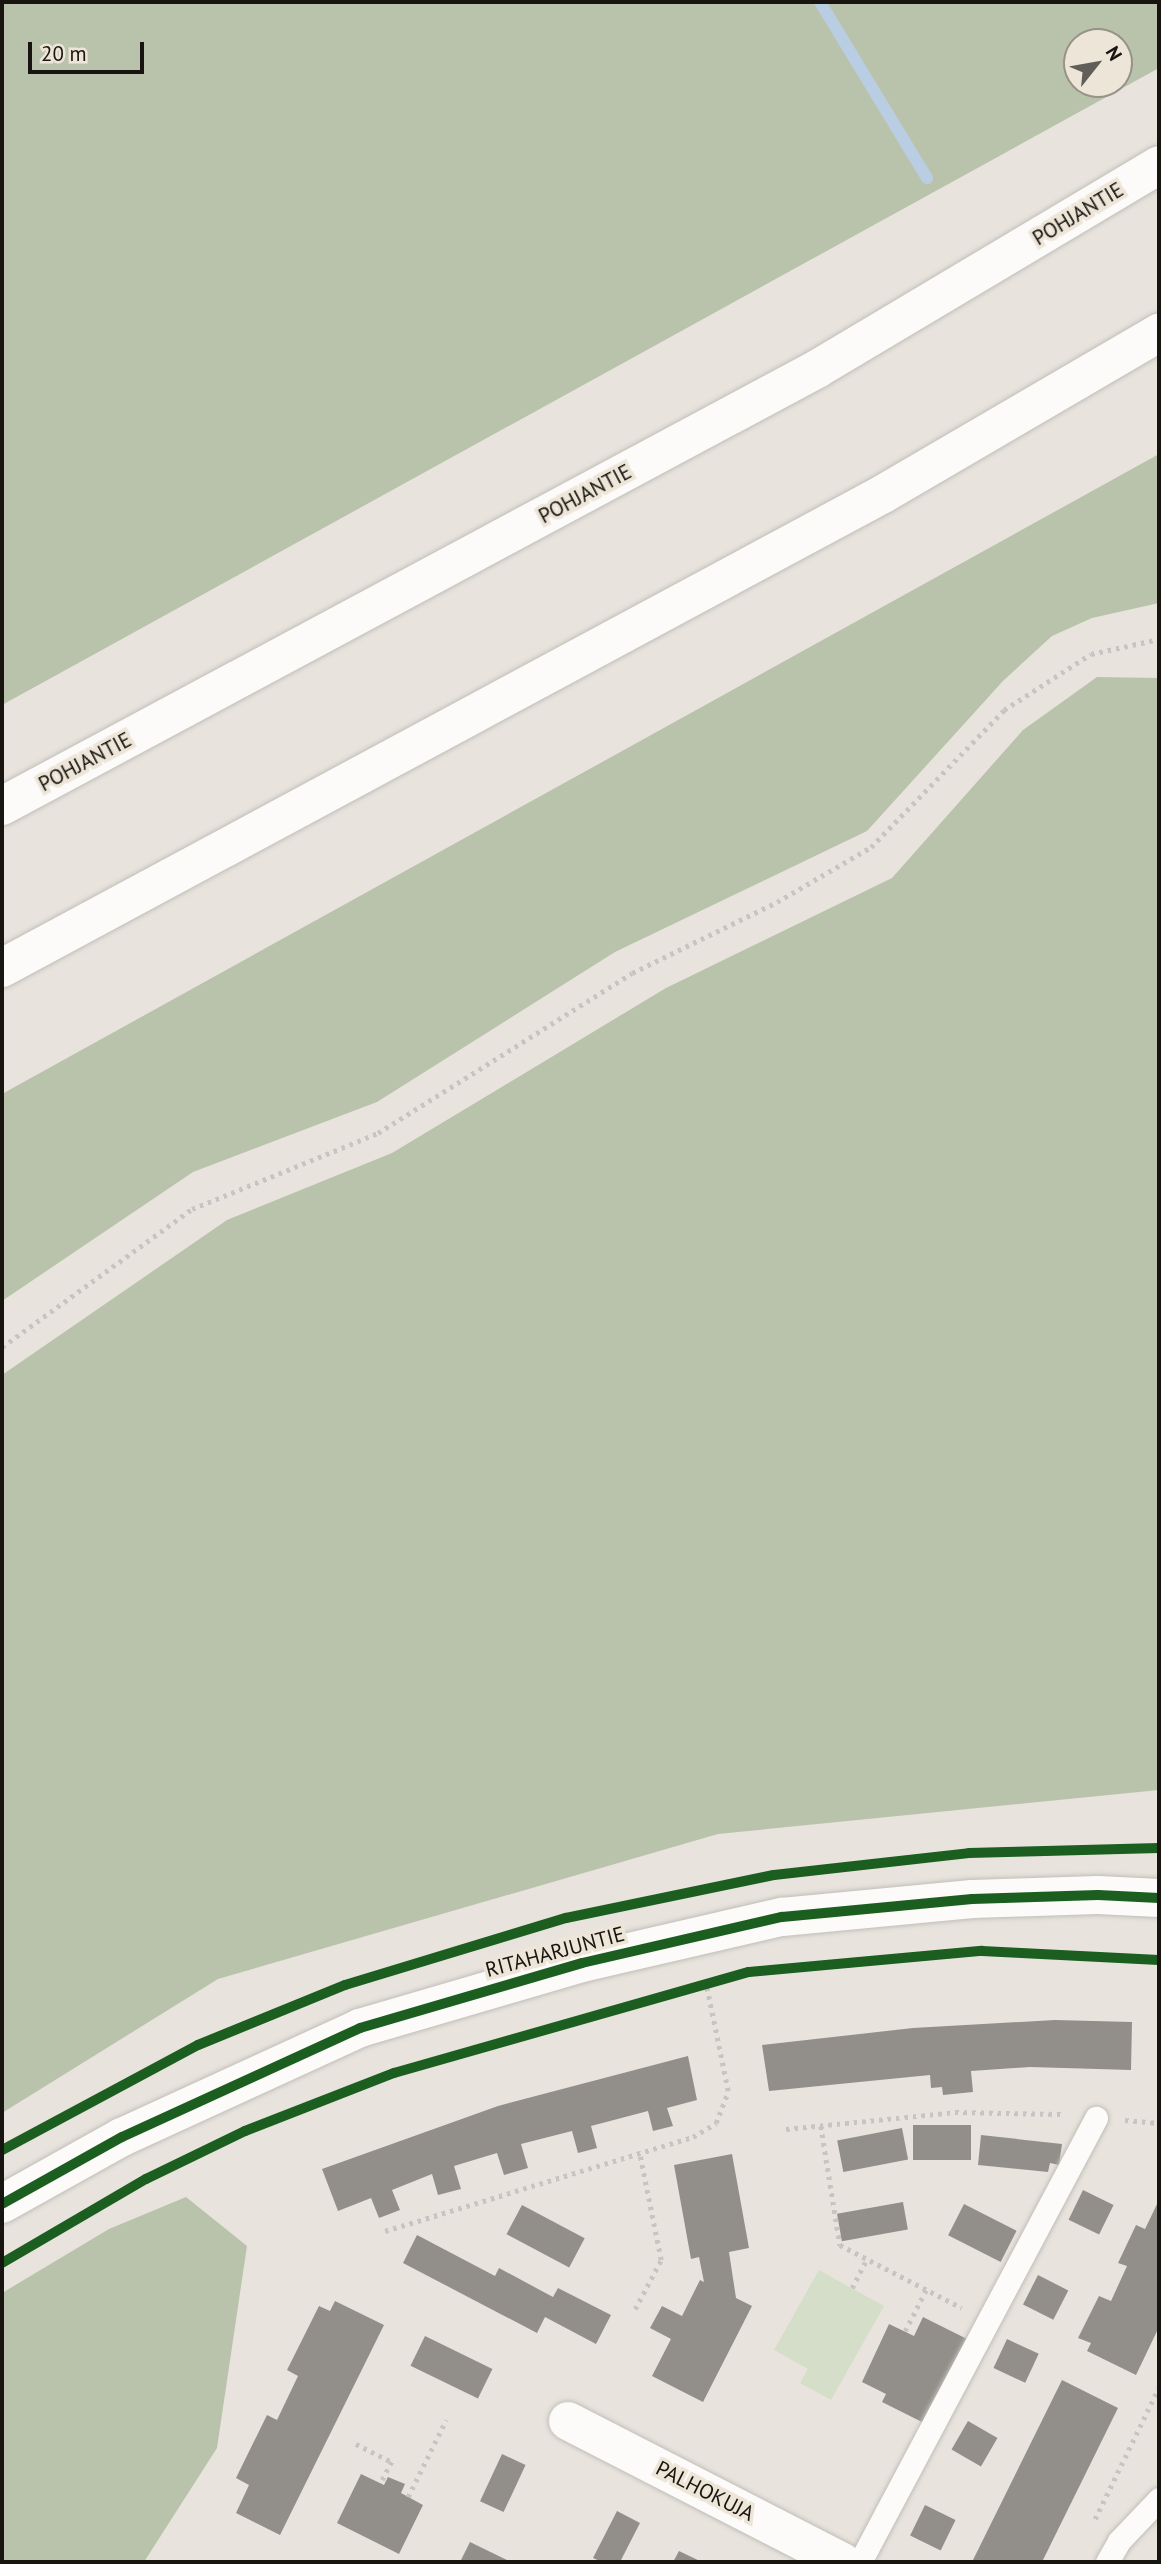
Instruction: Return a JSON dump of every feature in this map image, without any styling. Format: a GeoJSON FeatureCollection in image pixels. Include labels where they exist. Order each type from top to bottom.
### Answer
{"type":"FeatureCollection","features":[{"type":"Feature","properties":{"kind":"main road","name":"POHJANTIE"},"geometry":{"type":"LineString","coordinates":[[2,806],[817,369],[1159,166]]}},
{"type":"Feature","properties":{"kind":"main road"},"geometry":{"type":"LineString","coordinates":[[2,968],[883,494],[1159,334]]}},
{"type":"Feature","properties":{"kind":"main road","name":"RITAHARJUNTIE"},"geometry":{"type":"LineString","coordinates":[[2,2204],[122,2137],[360,2028],[582,1963],[782,1917],[972,1899],[1098,1895],[1159,1898]]}},
{"type":"Feature","properties":{"kind":"main road","name":"PALHOKUJA"},"geometry":{"type":"LineString","coordinates":[[568,2421],[842,2562]]}},
{"type":"Feature","properties":{"kind":"lane"},"geometry":{"type":"LineString","coordinates":[[860,2562],[1096,2118]]}},
{"type":"Feature","properties":{"kind":"lane"},"geometry":{"type":"LineString","coordinates":[[1107,2562],[1119,2541],[1159,2498]]}},
{"type":"Feature","properties":{"kind":"path"},"geometry":{"type":"LineString","coordinates":[[2,1347],[192,1209],[378,1133],[632,973],[777,902],[871,847],[1004,710],[1091,654],[1159,639]]}},
{"type":"Feature","properties":{"kind":"path"},"geometry":{"type":"LineString","coordinates":[[385,2231],[639,2151],[693,2137],[716,2123],[728,2091],[711,1982],[693,1988]]}},
{"type":"Feature","properties":{"kind":"path"},"geometry":{"type":"LineString","coordinates":[[786,2129],[956,2112],[1050,2112],[1096,2118]]}},
{"type":"Feature","properties":{"kind":"path"},"geometry":{"type":"LineString","coordinates":[[821,2126],[840,2245],[988,2322]]}},
{"type":"Feature","properties":{"kind":"path"},"geometry":{"type":"LineString","coordinates":[[635,2309],[660,2260],[639,2151]]}},
{"type":"Feature","properties":{"kind":"path"},"geometry":{"type":"LineString","coordinates":[[852,2288],[867,2259]]}},
{"type":"Feature","properties":{"kind":"path"},"geometry":{"type":"LineString","coordinates":[[905,2331],[926,2290]]}},
{"type":"Feature","properties":{"kind":"path"},"geometry":{"type":"LineString","coordinates":[[1092,2525],[1159,2387]]}},
{"type":"Feature","properties":{"kind":"path"},"geometry":{"type":"LineString","coordinates":[[408,2497],[446,2420]]}},
{"type":"Feature","properties":{"kind":"path"},"geometry":{"type":"LineString","coordinates":[[356,2444],[392,2462],[381,2483]]}},
{"type":"Feature","properties":{"kind":"green space"},"geometry":{"type":"Polygon","coordinates":[[[2,2],[1159,2],[1159,68],[1133,82],[1133,28],[1063,28],[1063,98],[1105,98],[2,705],[2,2]]]}},
{"type":"Feature","properties":{"kind":"green space"},"geometry":{"type":"Polygon","coordinates":[[[1159,454],[1159,603],[1092,618],[1052,636],[1003,681],[867,831],[615,952],[377,1102],[193,1172],[2,1301],[2,1094],[1159,454]]]}},
{"type":"Feature","properties":{"kind":"green space"},"geometry":{"type":"Polygon","coordinates":[[[1097,677],[1159,678],[1159,1790],[718,1834],[218,1979],[2,2113],[2,1375],[227,1220],[392,1153],[666,988],[892,878],[1023,730],[1097,677]]]}},
{"type":"Feature","properties":{"kind":"green space"},"geometry":{"type":"Polygon","coordinates":[[[186,2197],[247,2246],[217,2448],[144,2562],[2,2562],[2,2293],[109,2229],[186,2197]]]}},
{"type":"Feature","properties":{"kind":"green space"},"geometry":{"type":"Polygon","coordinates":[[[819,2270],[884,2306],[831,2400],[800,2383],[808,2369],[774,2350],[819,2270]]]}},
{"type":"Feature","properties":{"kind":"building"},"geometry":{"type":"Polygon","coordinates":[[[1055,2020],[1132,2022],[1131,2070],[1030,2067],[971,2071],[973,2092],[943,2095],[942,2087],[931,2088],[930,2075],[769,2091],[762,2045],[913,2028],[1055,2020]]]}},
{"type":"Feature","properties":{"kind":"building"},"geometry":{"type":"Polygon","coordinates":[[[688,2056],[697,2100],[667,2108],[673,2126],[653,2131],[648,2111],[591,2126],[597,2148],[578,2153],[572,2131],[521,2144],[528,2168],[504,2175],[497,2153],[454,2166],[461,2189],[438,2195],[432,2174],[392,2190],[400,2210],[379,2218],[371,2198],[338,2211],[322,2169],[498,2106],[688,2056]]]}},
{"type":"Feature","properties":{"kind":"building"},"geometry":{"type":"Polygon","coordinates":[[[913,2125],[971,2125],[971,2160],[913,2160],[913,2125]]]}},
{"type":"Feature","properties":{"kind":"building"},"geometry":{"type":"Polygon","coordinates":[[[902,2128],[908,2159],[843,2172],[837,2141],[902,2128]]]}},
{"type":"Feature","properties":{"kind":"building"},"geometry":{"type":"Polygon","coordinates":[[[981,2135],[1062,2144],[1059,2165],[1050,2163],[1048,2172],[978,2165],[981,2135]]]}},
{"type":"Feature","properties":{"kind":"building"},"geometry":{"type":"Polygon","coordinates":[[[732,2154],[749,2248],[729,2252],[736,2298],[752,2306],[703,2402],[652,2376],[671,2339],[650,2328],[662,2306],[682,2316],[700,2280],[704,2282],[699,2257],[691,2259],[674,2165],[732,2154]]]}},
{"type":"Feature","properties":{"kind":"building"},"geometry":{"type":"Polygon","coordinates":[[[1083,2190],[1114,2205],[1099,2235],[1069,2220],[1083,2190]]]}},
{"type":"Feature","properties":{"kind":"building"},"geometry":{"type":"Polygon","coordinates":[[[1159,2200],[1159,2327],[1136,2375],[1087,2351],[1091,2343],[1078,2338],[1099,2296],[1111,2301],[1127,2266],[1118,2263],[1136,2225],[1145,2229],[1159,2200]]]}},
{"type":"Feature","properties":{"kind":"building"},"geometry":{"type":"Polygon","coordinates":[[[903,2202],[908,2230],[842,2241],[837,2214],[903,2202]]]}},
{"type":"Feature","properties":{"kind":"building"},"geometry":{"type":"Polygon","coordinates":[[[964,2204],[1017,2231],[1001,2262],[948,2235],[964,2204]]]}},
{"type":"Feature","properties":{"kind":"building"},"geometry":{"type":"Polygon","coordinates":[[[522,2205],[585,2238],[569,2267],[507,2234],[522,2205]]]}},
{"type":"Feature","properties":{"kind":"building"},"geometry":{"type":"Polygon","coordinates":[[[417,2235],[495,2276],[499,2268],[553,2297],[558,2288],[611,2315],[596,2344],[545,2317],[537,2333],[403,2263],[417,2235]]]}},
{"type":"Feature","properties":{"kind":"building"},"geometry":{"type":"Polygon","coordinates":[[[1038,2275],[1068,2290],[1053,2320],[1023,2304],[1038,2275]]]}},
{"type":"Feature","properties":{"kind":"building"},"geometry":{"type":"Polygon","coordinates":[[[335,2301],[384,2325],[280,2535],[236,2513],[249,2485],[236,2478],[267,2415],[277,2420],[298,2376],[287,2370],[319,2306],[330,2311],[335,2301]]]}},
{"type":"Feature","properties":{"kind":"building"},"geometry":{"type":"Polygon","coordinates":[[[923,2317],[967,2339],[926,2424],[882,2402],[886,2394],[862,2382],[889,2324],[914,2336],[923,2317]]]}},
{"type":"Feature","properties":{"kind":"building"},"geometry":{"type":"Polygon","coordinates":[[[425,2336],[492,2369],[478,2399],[411,2366],[425,2336]]]}},
{"type":"Feature","properties":{"kind":"building"},"geometry":{"type":"Polygon","coordinates":[[[1007,2339],[1039,2354],[1025,2383],[993,2368],[1007,2339]]]}},
{"type":"Feature","properties":{"kind":"building"},"geometry":{"type":"Polygon","coordinates":[[[1062,2380],[1118,2408],[1042,2562],[972,2562],[1062,2380]]]}},
{"type":"Feature","properties":{"kind":"building"},"geometry":{"type":"Polygon","coordinates":[[[968,2421],[997,2438],[981,2467],[952,2450],[968,2421]]]}},
{"type":"Feature","properties":{"kind":"building"},"geometry":{"type":"Polygon","coordinates":[[[502,2454],[526,2465],[504,2512],[480,2501],[502,2454]]]}},
{"type":"Feature","properties":{"kind":"building"},"geometry":{"type":"Polygon","coordinates":[[[361,2474],[384,2485],[388,2477],[405,2484],[401,2493],[423,2505],[399,2554],[337,2523],[361,2474]]]}},
{"type":"Feature","properties":{"kind":"building"},"geometry":{"type":"Polygon","coordinates":[[[925,2505],[956,2520],[941,2550],[910,2536],[925,2505]]]}},
{"type":"Feature","properties":{"kind":"building"},"geometry":{"type":"Polygon","coordinates":[[[617,2511],[640,2523],[620,2562],[602,2562],[593,2558],[617,2511]]]}},
{"type":"Feature","properties":{"kind":"building"},"geometry":{"type":"Polygon","coordinates":[[[470,2542],[511,2562],[460,2562],[470,2542]]]}},
{"type":"Feature","properties":{"kind":"building"},"geometry":{"type":"Polygon","coordinates":[[[679,2551],[702,2562],[673,2562],[679,2551]]]}},
{"type":"Feature","properties":{"kind":"waterway"},"geometry":{"type":"LineString","coordinates":[[820,2],[927,178]]}},
{"type":"Feature","properties":{"kind":"cycle path"},"geometry":{"type":"LineString","coordinates":[[2,2150],[198,2045],[345,1985],[566,1918],[774,1875],[969,1853],[1159,1848]]}},
{"type":"Feature","properties":{"kind":"cycle path"},"geometry":{"type":"LineString","coordinates":[[2,2204],[122,2137],[360,2028],[582,1963],[782,1917],[972,1899],[1098,1895],[1159,1898]]}},
{"type":"Feature","properties":{"kind":"cycle path"},"geometry":{"type":"LineString","coordinates":[[2,2263],[146,2179],[245,2131],[394,2073],[749,1972],[982,1951],[1159,1960]]}}]}
